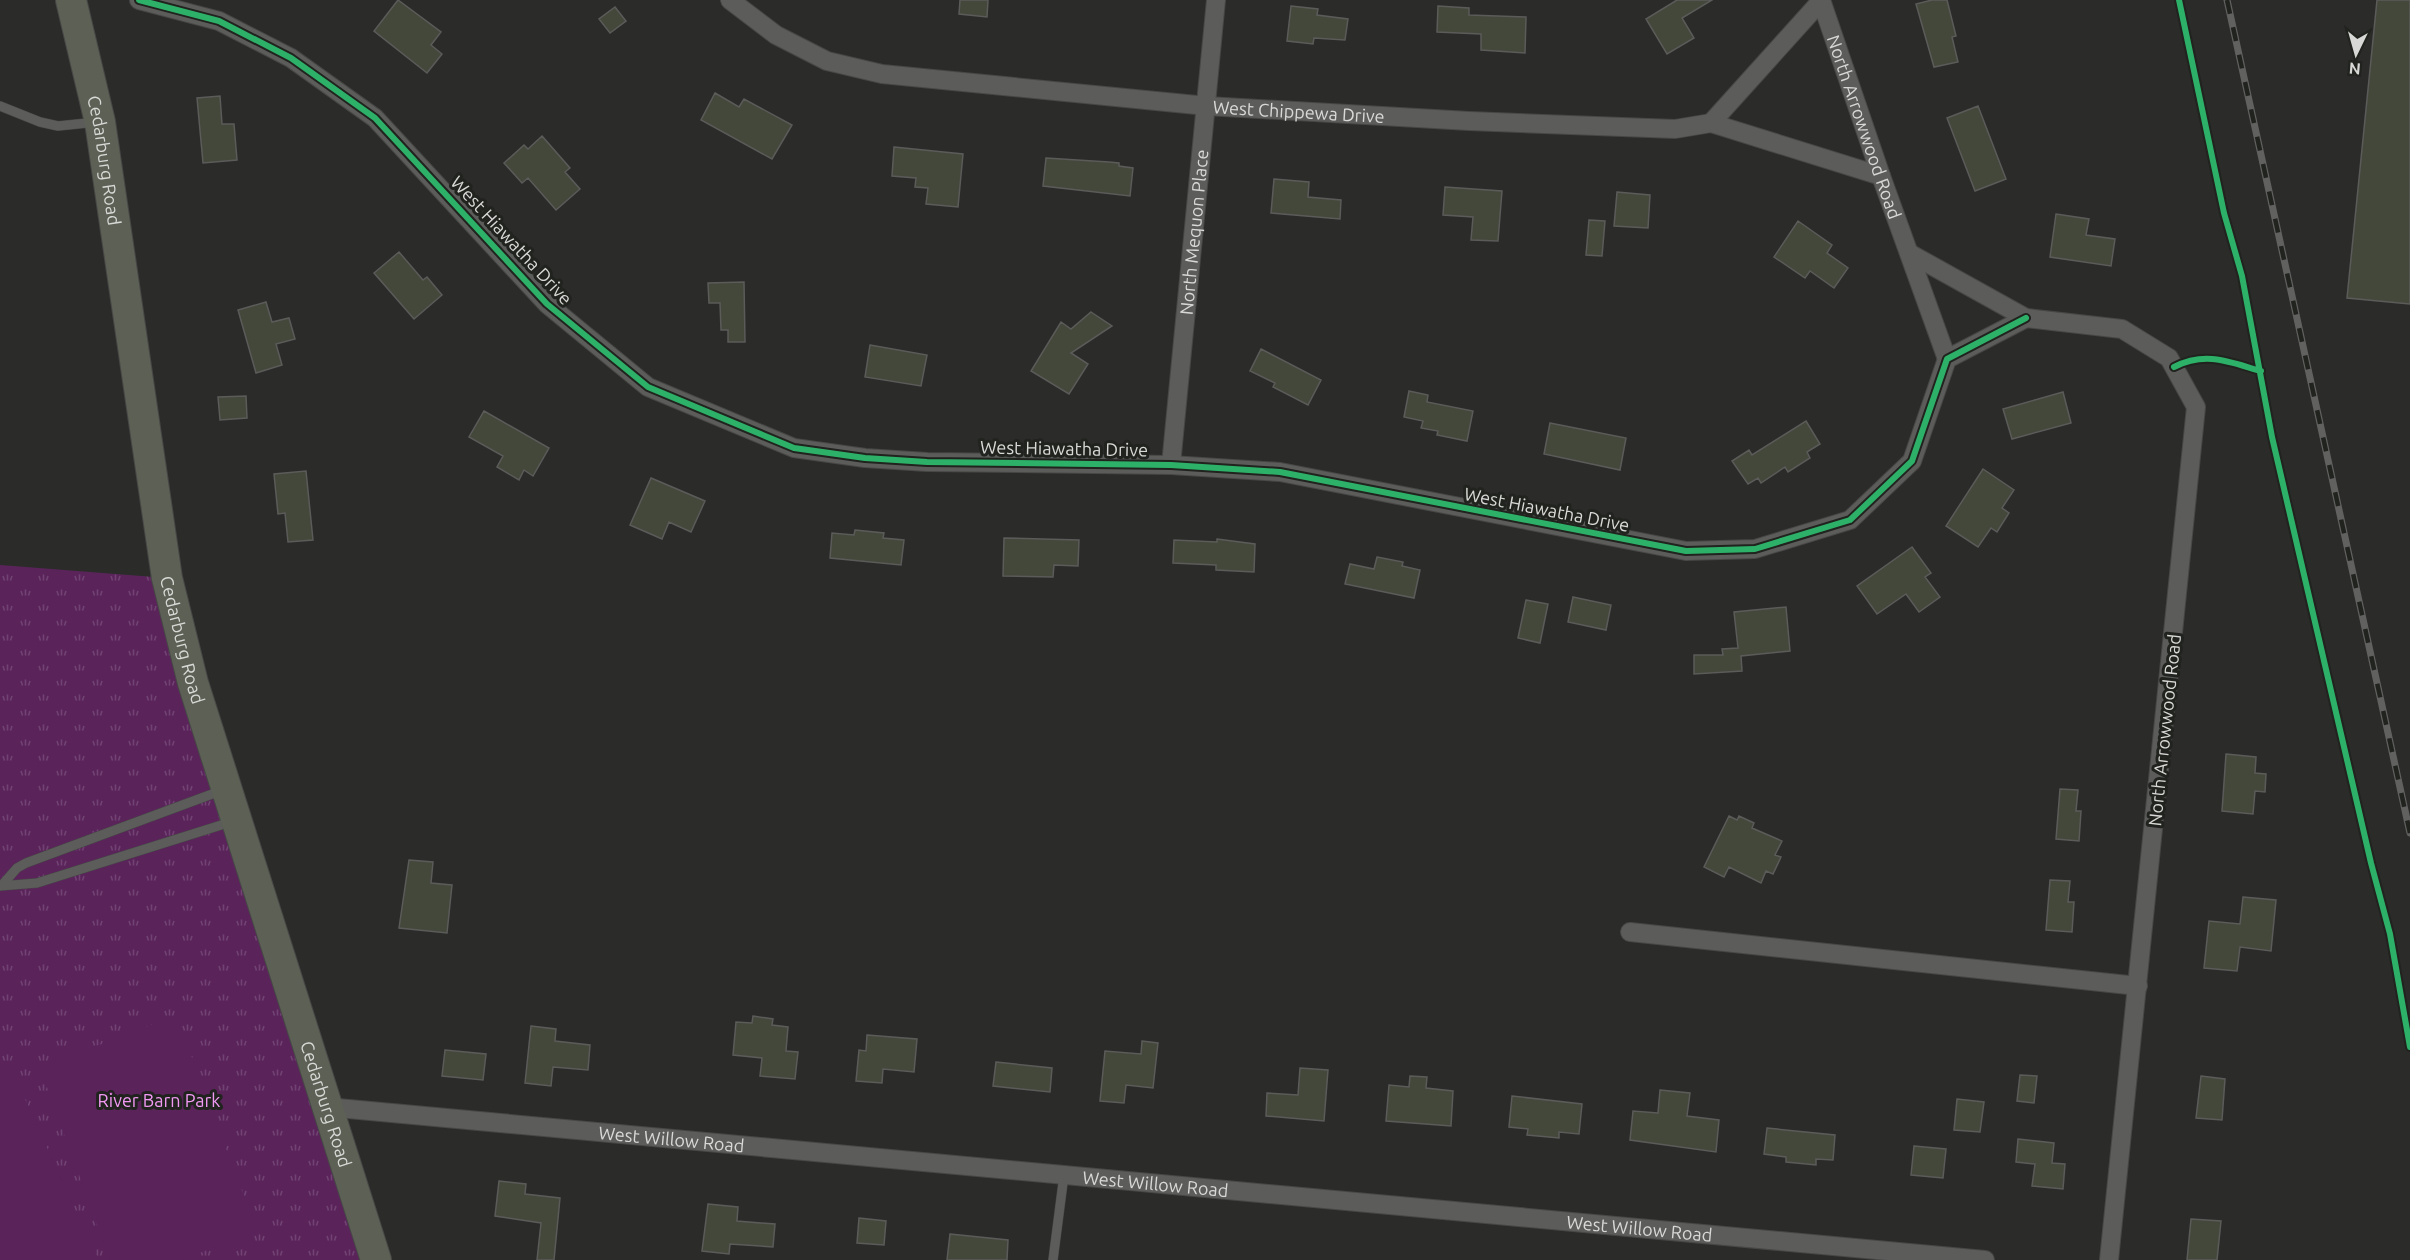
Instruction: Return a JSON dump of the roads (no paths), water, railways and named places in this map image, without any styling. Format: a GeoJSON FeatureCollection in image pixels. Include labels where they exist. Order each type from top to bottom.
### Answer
{"type":"FeatureCollection","features":[{"type":"Feature","properties":{"kind":"main road","name":"Cedarburg Road"},"geometry":{"type":"LineString","coordinates":[[71,0],[100,122],[167,578],[193,683],[225,789],[376,1260]]}},
{"type":"Feature","properties":{"kind":"street","name":"West Hiawatha Drive"},"geometry":{"type":"LineString","coordinates":[[139,0],[219,21],[291,58],[375,118],[547,304],[648,387],[794,448],[865,458],[917,461],[1171,465],[1280,472],[1686,551],[1755,549],[1850,520],[1912,461],[1947,359]]}},
{"type":"Feature","properties":{"kind":"street","name":"West Chippewa Drive"},"geometry":{"type":"LineString","coordinates":[[730,0],[776,35],[827,61],[882,74],[1207,106],[1469,121],[1675,129],[1711,123],[1881,176]]}},
{"type":"Feature","properties":{"kind":"street","name":"North Mequon Place"},"geometry":{"type":"LineString","coordinates":[[1171,465],[1216,0]]}},
{"type":"Feature","properties":{"kind":"street"},"geometry":{"type":"LineString","coordinates":[[1711,123],[1821,1]]}},
{"type":"Feature","properties":{"kind":"street","name":"North Arrowwood Road"},"geometry":{"type":"LineString","coordinates":[[1821,1],[1909,253]]}},
{"type":"Feature","properties":{"kind":"street"},"geometry":{"type":"LineString","coordinates":[[1909,253],[2025,318]]}},
{"type":"Feature","properties":{"kind":"street"},"geometry":{"type":"LineString","coordinates":[[1909,253],[1947,359],[2025,318]]}},
{"type":"Feature","properties":{"kind":"street","name":"North Arrowwood Road"},"geometry":{"type":"LineString","coordinates":[[2025,318],[2122,329],[2169,358],[2196,407],[2109,1260]]}},
{"type":"Feature","properties":{"kind":"street"},"geometry":{"type":"LineString","coordinates":[[1630,932],[2138,986]]}},
{"type":"Feature","properties":{"kind":"street","name":"West Willow Road"},"geometry":{"type":"LineString","coordinates":[[327,1107],[1984,1260]]}},
{"type":"Feature","properties":{"kind":"lane"},"geometry":{"type":"LineString","coordinates":[[0,106],[40,122],[58,126],[100,122]]}},
{"type":"Feature","properties":{"kind":"lane"},"geometry":{"type":"LineString","coordinates":[[2,885],[17,868],[26,863],[225,789]]}},
{"type":"Feature","properties":{"kind":"lane"},"geometry":{"type":"LineString","coordinates":[[2,885],[37,883],[236,820]]}},
{"type":"Feature","properties":{"kind":"lane"},"geometry":{"type":"LineString","coordinates":[[1053,1260],[1064,1175]]}},
{"type":"Feature","properties":{"kind":"railway"},"geometry":{"type":"LineString","coordinates":[[2227,0],[2410,833]]}},
{"type":"Feature","properties":{"kind":"park label","name":"River Barn Park"},"geometry":{"type":"Point","coordinates":[159,1100]}}]}
